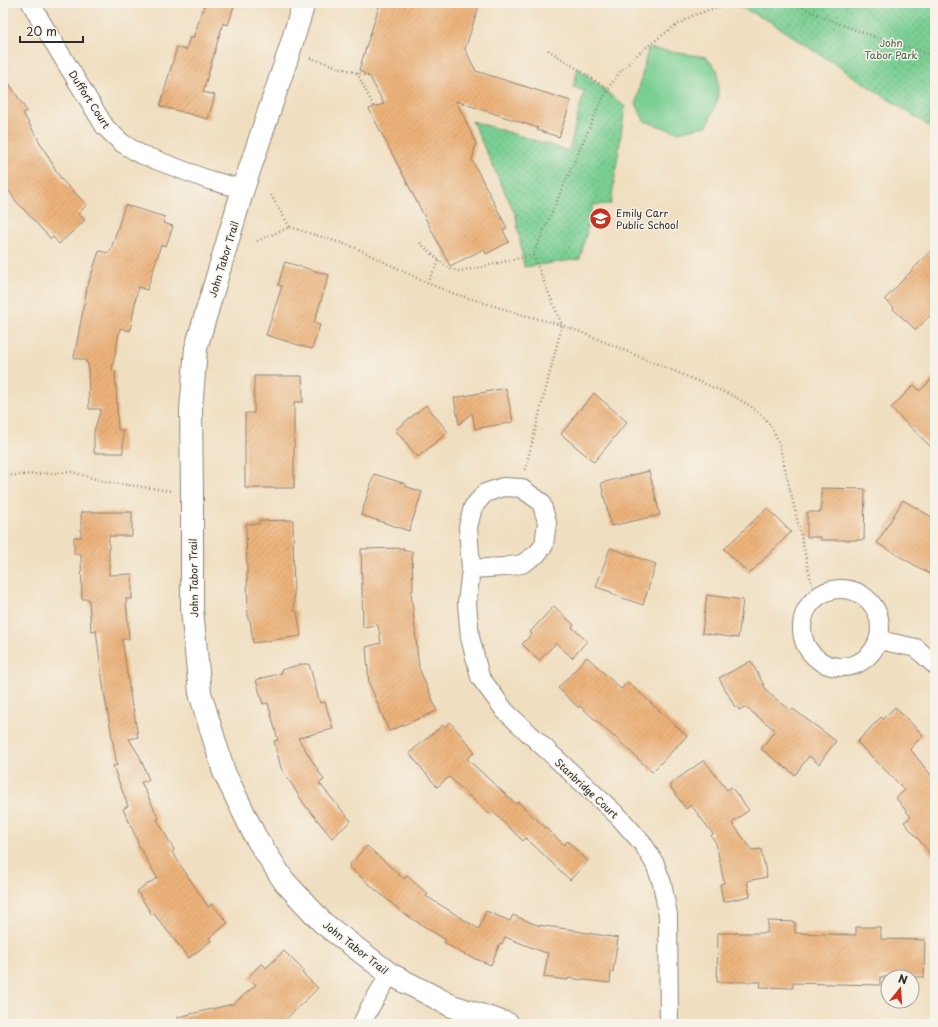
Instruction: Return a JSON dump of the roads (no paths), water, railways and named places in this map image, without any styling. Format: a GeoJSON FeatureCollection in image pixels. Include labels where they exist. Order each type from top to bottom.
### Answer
{"type":"FeatureCollection","features":[{"type":"Feature","properties":{"kind":"street","name":"Duffort Court"},"geometry":{"type":"LineString","coordinates":[[31,3],[105,127],[122,143],[140,154],[209,180],[243,189]]}},
{"type":"Feature","properties":{"kind":"street","name":"John Tabor Trail"},"geometry":{"type":"LineString","coordinates":[[304,3],[243,189],[196,348],[191,410],[192,609],[200,693],[224,772],[255,836],[284,881],[323,923],[390,974],[452,1006],[508,1024]]}},
{"type":"Feature","properties":{"kind":"street","name":"Stanbridge Court"},"geometry":{"type":"LineString","coordinates":[[471,569],[504,567],[522,564],[538,554],[544,545],[547,522],[541,502],[521,488],[503,487],[485,493],[473,507],[468,528],[471,569],[468,603],[470,637],[480,677],[505,711],[619,817],[643,844],[655,864],[662,883],[668,915],[669,1024]]}},
{"type":"Feature","properties":{"kind":"street"},"geometry":{"type":"LineString","coordinates":[[832,590],[850,590],[859,593],[873,605],[878,617],[880,631],[879,640],[872,654],[860,663],[852,666],[837,667],[823,663],[817,659],[807,647],[802,633],[803,618],[806,611],[815,599],[823,594],[832,590]]}},
{"type":"Feature","properties":{"kind":"street"},"geometry":{"type":"LineString","coordinates":[[879,640],[916,648],[935,665]]}},
{"type":"Feature","properties":{"kind":"street"},"geometry":{"type":"LineString","coordinates":[[362,1024],[390,974]]}},
{"type":"Feature","properties":{"kind":"place","name":"Emily Carr Public School"},"geometry":{"type":"Point","coordinates":[601,218]}},
{"type":"Feature","properties":{"kind":"park label","name":"John Tabor Park"},"geometry":{"type":"Point","coordinates":[891,48]}}]}
